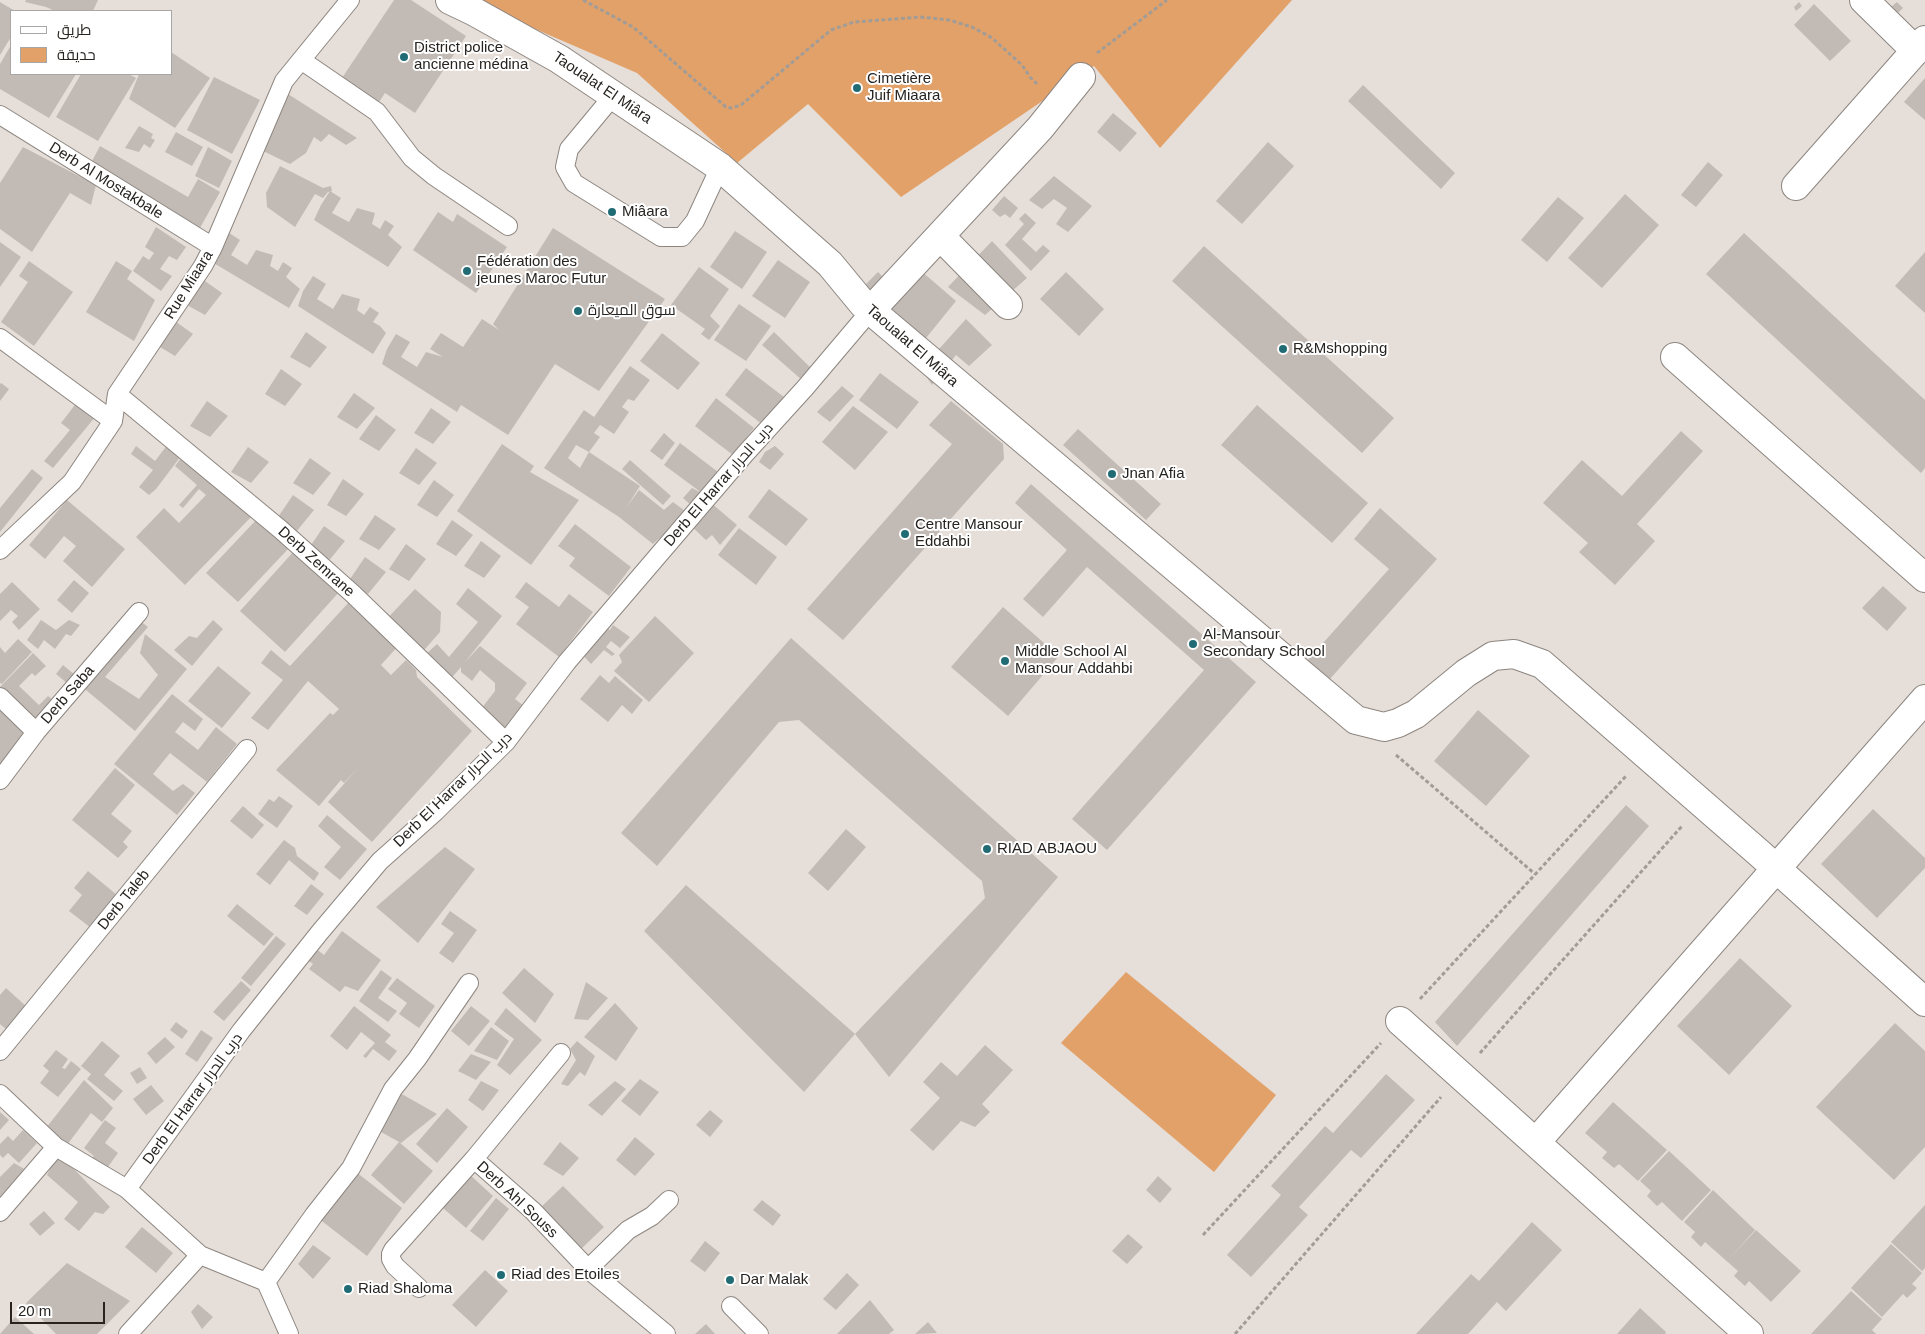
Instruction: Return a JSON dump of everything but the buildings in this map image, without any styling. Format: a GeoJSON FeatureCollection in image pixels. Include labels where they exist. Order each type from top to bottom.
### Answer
{"type":"FeatureCollection","features":[{"type":"Feature","properties":{"kind":"street","name":"Taoualat El Miâra"},"geometry":{"type":"LineString","coordinates":[[450,0],[559,59],[720,167],[830,264],[863,304],[1356,720],[1384,727],[1398,723],[1416,714],[1466,673],[1493,656],[1514,654],[1542,664],[1646,754]]}},
{"type":"Feature","properties":{"kind":"street"},"geometry":{"type":"LineString","coordinates":[[1796,186],[1921,46],[1864,0]]}},
{"type":"Feature","properties":{"kind":"street"},"geometry":{"type":"LineString","coordinates":[[871,310],[1040,128],[1081,77]]}},
{"type":"Feature","properties":{"kind":"street"},"geometry":{"type":"LineString","coordinates":[[940,236],[1008,305]]}},
{"type":"Feature","properties":{"kind":"street"},"geometry":{"type":"LineString","coordinates":[[1676,357],[1925,578]]}},
{"type":"Feature","properties":{"kind":"street"},"geometry":{"type":"LineString","coordinates":[[1536,1142],[1925,699]]}},
{"type":"Feature","properties":{"kind":"street"},"geometry":{"type":"LineString","coordinates":[[1646,754],[1925,1002]]}},
{"type":"Feature","properties":{"kind":"street"},"geometry":{"type":"LineString","coordinates":[[1400,1022],[1749,1334]]}},
{"type":"Feature","properties":{"kind":"lane","name":"Rue Miaara"},"geometry":{"type":"LineString","coordinates":[[0,550],[72,482],[112,421],[117,394],[203,266],[213,247],[284,81],[350,0]]}},
{"type":"Feature","properties":{"kind":"lane"},"geometry":{"type":"LineString","coordinates":[[301,60],[377,112],[412,158],[434,176],[508,226]]}},
{"type":"Feature","properties":{"kind":"lane"},"geometry":{"type":"LineString","coordinates":[[614,96],[568,149],[565,167],[574,183],[661,237],[682,237],[695,221],[720,167]]}},
{"type":"Feature","properties":{"kind":"lane","name":"Derb Al Mostakbale"},"geometry":{"type":"LineString","coordinates":[[0,114],[213,247]]}},
{"type":"Feature","properties":{"kind":"lane","name":"Derb El Harrar درب الحرار"},"geometry":{"type":"LineString","coordinates":[[128,1189],[241,1031],[380,860],[436,812],[506,742],[567,662],[745,454],[806,388],[871,310]]}},
{"type":"Feature","properties":{"kind":"lane"},"geometry":{"type":"LineString","coordinates":[[0,338],[112,421]]}},
{"type":"Feature","properties":{"kind":"lane","name":"Derb Zemrane"},"geometry":{"type":"LineString","coordinates":[[117,394],[280,530],[353,594],[506,742]]}},
{"type":"Feature","properties":{"kind":"lane","name":"Derb Saba"},"geometry":{"type":"LineString","coordinates":[[0,780],[36,732],[139,612]]}},
{"type":"Feature","properties":{"kind":"lane"},"geometry":{"type":"LineString","coordinates":[[0,697],[36,732]]}},
{"type":"Feature","properties":{"kind":"lane","name":"Derb Taleb"},"geometry":{"type":"LineString","coordinates":[[0,1051],[247,750]]}},
{"type":"Feature","properties":{"kind":"lane"},"geometry":{"type":"LineString","coordinates":[[266,1282],[314,1214],[351,1168],[393,1089],[417,1059],[469,983]]}},
{"type":"Feature","properties":{"kind":"lane"},"geometry":{"type":"LineString","coordinates":[[474,1159],[561,1053]]}},
{"type":"Feature","properties":{"kind":"lane"},"geometry":{"type":"LineString","coordinates":[[0,1094],[56,1146],[128,1189],[200,1255],[266,1282],[289,1334]]}},
{"type":"Feature","properties":{"kind":"lane"},"geometry":{"type":"LineString","coordinates":[[0,1212],[56,1146]]}},
{"type":"Feature","properties":{"kind":"lane","name":"Derb Ahl Souss"},"geometry":{"type":"LineString","coordinates":[[418,1288],[395,1266],[391,1254],[474,1159],[533,1211],[588,1269],[666,1334]]}},
{"type":"Feature","properties":{"kind":"lane"},"geometry":{"type":"LineString","coordinates":[[588,1269],[628,1230],[652,1216],[669,1200]]}},
{"type":"Feature","properties":{"kind":"lane"},"geometry":{"type":"LineString","coordinates":[[128,1334],[200,1255]]}},
{"type":"Feature","properties":{"kind":"lane"},"geometry":{"type":"LineString","coordinates":[[731,1306],[759,1334]]}},
{"type":"Feature","properties":{"kind":"path"},"geometry":{"type":"LineString","coordinates":[[583,0],[633,27],[726,107],[731,108],[741,106],[831,30],[854,22],[920,17],[949,20],[972,27],[992,38],[1022,65]]}},
{"type":"Feature","properties":{"kind":"path"},"geometry":{"type":"LineString","coordinates":[[1393,752],[1535,874]]}},
{"type":"Feature","properties":{"kind":"path"},"geometry":{"type":"LineString","coordinates":[[1203,1235],[1646,754]]}},
{"type":"Feature","properties":{"kind":"green space","name":"Cimetière Juif Miaara"},"geometry":{"type":"Polygon","coordinates":[[[468,0],[1292,0],[1160,148],[1094,66],[901,197],[808,104],[737,163],[637,73],[468,0]]]}},
{"type":"Feature","properties":{"kind":"green space"},"geometry":{"type":"Polygon","coordinates":[[[1126,972],[1276,1095],[1214,1172],[1061,1043],[1126,972]]]}},
{"type":"Feature","properties":{"kind":"place","name":"District police ancienne médina"},"geometry":{"type":"Point","coordinates":[404,57]}},
{"type":"Feature","properties":{"kind":"place","name":"Cimetière Juif Miaara"},"geometry":{"type":"Point","coordinates":[857,88]}},
{"type":"Feature","properties":{"kind":"place","name":"Miâara"},"geometry":{"type":"Point","coordinates":[612,212]}},
{"type":"Feature","properties":{"kind":"place","name":"Fédération des jeunes Maroc Futur"},"geometry":{"type":"Point","coordinates":[467,271]}},
{"type":"Feature","properties":{"kind":"place","name":"سوق الميعارة"},"geometry":{"type":"Point","coordinates":[578,311]}},
{"type":"Feature","properties":{"kind":"place","name":"R&Mshopping"},"geometry":{"type":"Point","coordinates":[1283,349]}},
{"type":"Feature","properties":{"kind":"place","name":"Jnan Afia"},"geometry":{"type":"Point","coordinates":[1112,474]}},
{"type":"Feature","properties":{"kind":"place","name":"Centre Mansour Eddahbi"},"geometry":{"type":"Point","coordinates":[905,534]}},
{"type":"Feature","properties":{"kind":"place","name":"Al-Mansour Secondary School"},"geometry":{"type":"Point","coordinates":[1193,644]}},
{"type":"Feature","properties":{"kind":"place","name":"Middle School Al Mansour Addahbi"},"geometry":{"type":"Point","coordinates":[1005,661]}},
{"type":"Feature","properties":{"kind":"place","name":"RIAD ABJAOU"},"geometry":{"type":"Point","coordinates":[987,849]}},
{"type":"Feature","properties":{"kind":"place","name":"Riad des Etoiles"},"geometry":{"type":"Point","coordinates":[501,1275]}},
{"type":"Feature","properties":{"kind":"place","name":"Dar Malak"},"geometry":{"type":"Point","coordinates":[730,1280]}},
{"type":"Feature","properties":{"kind":"place","name":"Riad Shaloma"},"geometry":{"type":"Point","coordinates":[348,1289]}}]}
